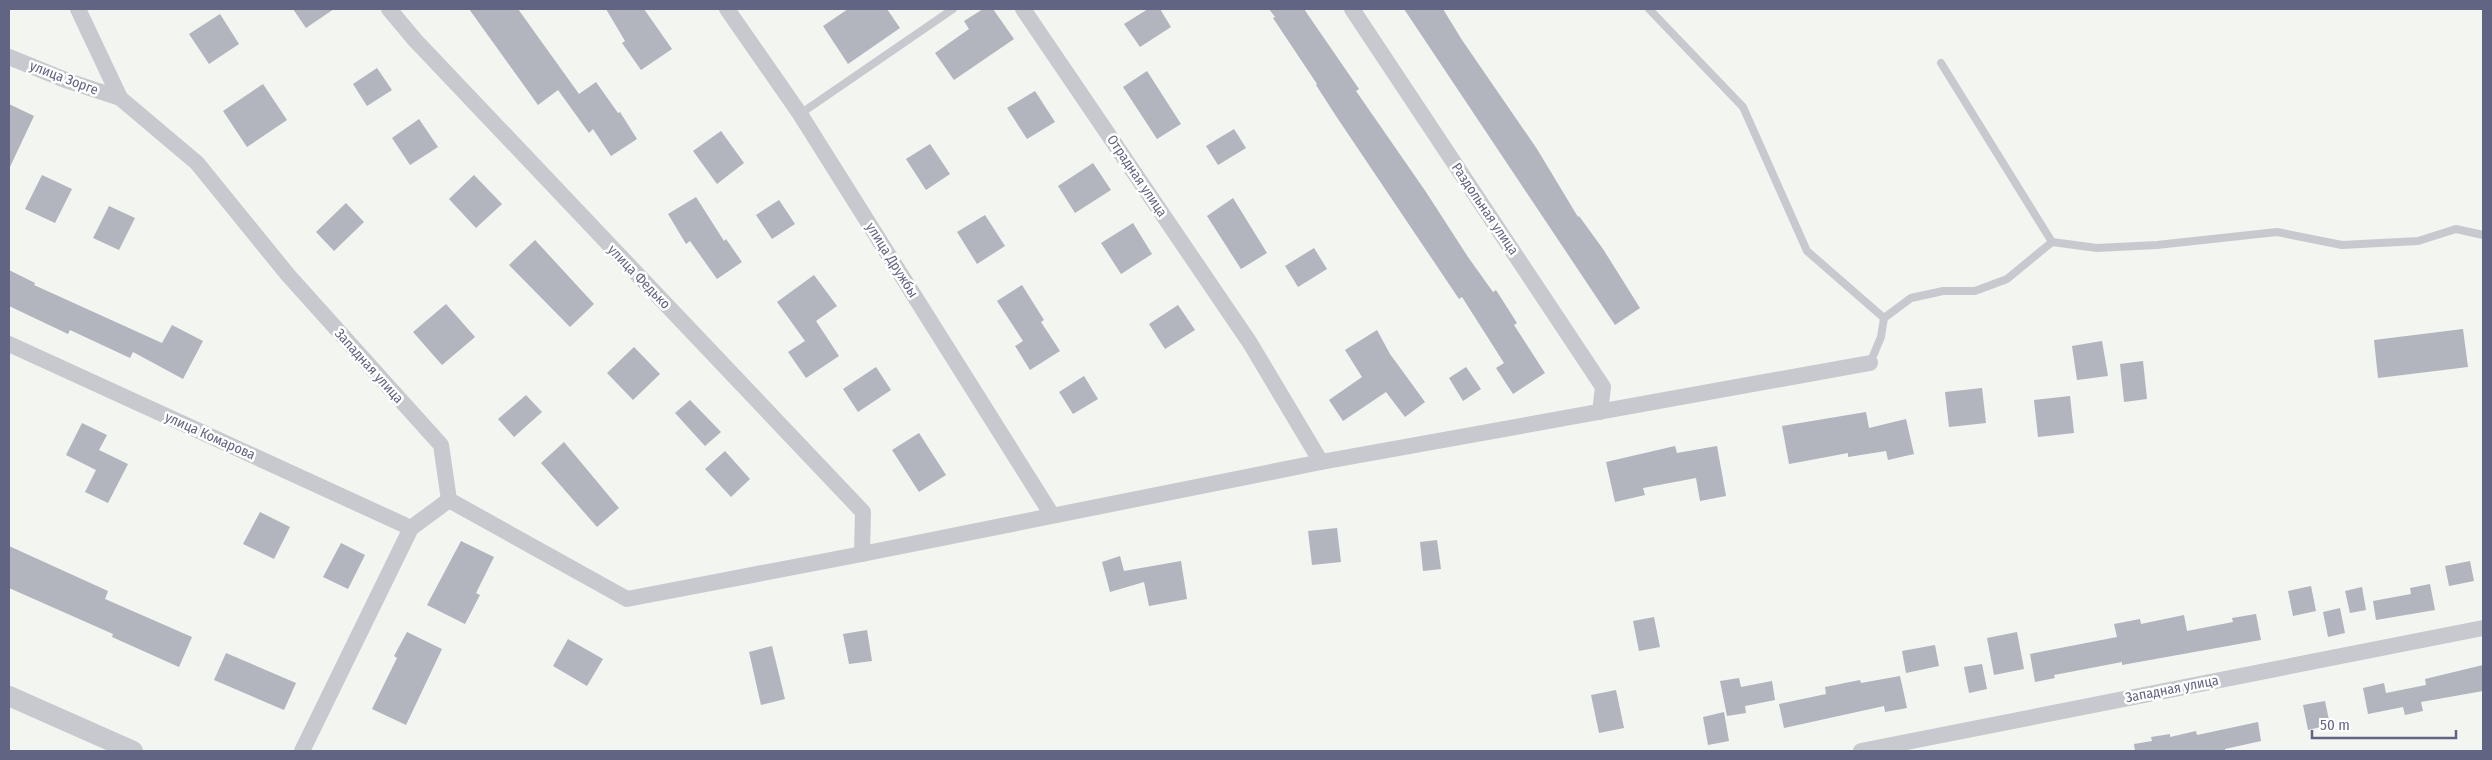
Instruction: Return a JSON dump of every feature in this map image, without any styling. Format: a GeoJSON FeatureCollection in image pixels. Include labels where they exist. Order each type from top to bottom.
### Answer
{"type":"FeatureCollection","features":[{"type":"Feature","properties":{"kind":"street"},"geometry":{"type":"LineString","coordinates":[[78,9],[120,98]]}},
{"type":"Feature","properties":{"kind":"street","name":"улица Федько"},"geometry":{"type":"LineString","coordinates":[[389,9],[415,40],[863,512],[862,554]]}},
{"type":"Feature","properties":{"kind":"street","name":"улица Дружбы"},"geometry":{"type":"LineString","coordinates":[[727,9],[800,114],[1052,515]]}},
{"type":"Feature","properties":{"kind":"street","name":"Отрадная улица"},"geometry":{"type":"LineString","coordinates":[[1023,9],[1250,343],[1321,462]]}},
{"type":"Feature","properties":{"kind":"street","name":"Раздольная улица"},"geometry":{"type":"LineString","coordinates":[[1352,9],[1604,387],[1600,412]]}},
{"type":"Feature","properties":{"kind":"street","name":"улица Зорге"},"geometry":{"type":"LineString","coordinates":[[9,57],[68,81],[120,98]]}},
{"type":"Feature","properties":{"kind":"street","name":"Западная улица"},"geometry":{"type":"LineString","coordinates":[[120,98],[197,163],[288,275],[441,445],[448,500]]}},
{"type":"Feature","properties":{"kind":"street","name":"улица Комарова"},"geometry":{"type":"LineString","coordinates":[[9,344],[411,528]]}},
{"type":"Feature","properties":{"kind":"street"},"geometry":{"type":"LineString","coordinates":[[302,751],[411,528],[448,500],[627,599],[1321,462],[1870,363]]}},
{"type":"Feature","properties":{"kind":"street","name":"Западная улица"},"geometry":{"type":"LineString","coordinates":[[1861,751],[2483,628]]}},
{"type":"Feature","properties":{"kind":"street"},"geometry":{"type":"LineString","coordinates":[[9,696],[133,751]]}},
{"type":"Feature","properties":{"kind":"lane"},"geometry":{"type":"LineString","coordinates":[[800,114],[953,9]]}},
{"type":"Feature","properties":{"kind":"lane"},"geometry":{"type":"LineString","coordinates":[[1649,9],[1743,107],[1807,251],[1884,318]]}},
{"type":"Feature","properties":{"kind":"lane"},"geometry":{"type":"LineString","coordinates":[[1942,63],[2052,242]]}},
{"type":"Feature","properties":{"kind":"lane"},"geometry":{"type":"LineString","coordinates":[[1870,363],[1882,338],[1884,318],[1911,298],[1943,291],[1975,292],[2007,279],[2052,242],[2097,248],[2157,245],[2277,232],[2342,245],[2418,241],[2456,230],[2483,235]]}},
{"type":"Feature","properties":{"kind":"building"},"geometry":{"type":"Polygon","coordinates":[[[293,9],[334,9],[306,28],[293,9]]]}},
{"type":"Feature","properties":{"kind":"building"},"geometry":{"type":"Polygon","coordinates":[[[469,9],[518,9],[579,94],[596,82],[618,113],[620,112],[637,139],[611,156],[593,129],[589,133],[558,90],[538,105],[469,9]]]}},
{"type":"Feature","properties":{"kind":"building"},"geometry":{"type":"Polygon","coordinates":[[[606,9],[644,9],[672,49],[641,70],[622,43],[625,41],[606,9]]]}},
{"type":"Feature","properties":{"kind":"building"},"geometry":{"type":"Polygon","coordinates":[[[848,9],[887,9],[900,28],[848,64],[823,26],[848,9]]]}},
{"type":"Feature","properties":{"kind":"building"},"geometry":{"type":"Polygon","coordinates":[[[983,9],[993,9],[1014,39],[954,80],[935,53],[969,29],[964,21],[983,9]]]}},
{"type":"Feature","properties":{"kind":"building"},"geometry":{"type":"Polygon","coordinates":[[[1148,9],[1160,9],[1171,27],[1140,47],[1124,24],[1148,9]]]}},
{"type":"Feature","properties":{"kind":"building"},"geometry":{"type":"Polygon","coordinates":[[[1269,9],[1304,9],[1359,89],[1356,91],[1426,192],[1468,257],[1493,292],[1496,290],[1517,323],[1514,325],[1545,373],[1513,394],[1496,368],[1504,363],[1462,297],[1459,299],[1336,116],[1269,9]]]}},
{"type":"Feature","properties":{"kind":"building"},"geometry":{"type":"Polygon","coordinates":[[[1404,9],[1443,9],[1462,40],[1537,149],[1578,217],[1603,249],[1640,308],[1615,325],[1404,9]]]}},
{"type":"Feature","properties":{"kind":"building"},"geometry":{"type":"Polygon","coordinates":[[[220,14],[239,44],[209,64],[189,34],[220,14]]]}},
{"type":"Feature","properties":{"kind":"building"},"geometry":{"type":"Polygon","coordinates":[[[377,68],[392,90],[367,106],[353,84],[377,68]]]}},
{"type":"Feature","properties":{"kind":"building"},"geometry":{"type":"Polygon","coordinates":[[[1147,71],[1181,124],[1157,139],[1123,87],[1147,71]]]}},
{"type":"Feature","properties":{"kind":"building"},"geometry":{"type":"Polygon","coordinates":[[[263,84],[287,120],[247,147],[223,111],[263,84]]]}},
{"type":"Feature","properties":{"kind":"building"},"geometry":{"type":"Polygon","coordinates":[[[1035,91],[1055,122],[1027,139],[1007,108],[1035,91]]]}},
{"type":"Feature","properties":{"kind":"building"},"geometry":{"type":"Polygon","coordinates":[[[9,104],[34,116],[9,169],[9,104]]]}},
{"type":"Feature","properties":{"kind":"building"},"geometry":{"type":"Polygon","coordinates":[[[419,119],[438,147],[410,165],[392,138],[419,119]]]}},
{"type":"Feature","properties":{"kind":"building"},"geometry":{"type":"Polygon","coordinates":[[[1234,129],[1246,148],[1218,165],[1206,146],[1234,129]]]}},
{"type":"Feature","properties":{"kind":"building"},"geometry":{"type":"Polygon","coordinates":[[[721,131],[744,163],[717,184],[693,151],[721,131]]]}},
{"type":"Feature","properties":{"kind":"building"},"geometry":{"type":"Polygon","coordinates":[[[930,144],[950,174],[926,190],[906,159],[930,144]]]}},
{"type":"Feature","properties":{"kind":"building"},"geometry":{"type":"Polygon","coordinates":[[[1093,163],[1111,190],[1075,213],[1058,186],[1093,163]]]}},
{"type":"Feature","properties":{"kind":"building"},"geometry":{"type":"Polygon","coordinates":[[[42,175],[72,189],[55,223],[25,209],[42,175]]]}},
{"type":"Feature","properties":{"kind":"building"},"geometry":{"type":"Polygon","coordinates":[[[474,175],[502,204],[476,228],[449,199],[474,175]]]}},
{"type":"Feature","properties":{"kind":"building"},"geometry":{"type":"Polygon","coordinates":[[[696,197],[724,241],[726,239],[742,262],[717,279],[690,241],[686,244],[668,214],[696,197]]]}},
{"type":"Feature","properties":{"kind":"building"},"geometry":{"type":"Polygon","coordinates":[[[1233,198],[1267,253],[1241,269],[1207,216],[1233,198]]]}},
{"type":"Feature","properties":{"kind":"building"},"geometry":{"type":"Polygon","coordinates":[[[779,200],[795,224],[772,239],[756,215],[779,200]]]}},
{"type":"Feature","properties":{"kind":"building"},"geometry":{"type":"Polygon","coordinates":[[[346,203],[364,222],[334,251],[316,232],[346,203]]]}},
{"type":"Feature","properties":{"kind":"building"},"geometry":{"type":"Polygon","coordinates":[[[109,206],[135,218],[119,250],[93,238],[109,206]]]}},
{"type":"Feature","properties":{"kind":"building"},"geometry":{"type":"Polygon","coordinates":[[[985,215],[1005,246],[977,264],[957,232],[985,215]]]}},
{"type":"Feature","properties":{"kind":"building"},"geometry":{"type":"Polygon","coordinates":[[[1133,223],[1152,254],[1121,274],[1101,243],[1133,223]]]}},
{"type":"Feature","properties":{"kind":"building"},"geometry":{"type":"Polygon","coordinates":[[[535,240],[594,304],[570,327],[509,265],[535,240]]]}},
{"type":"Feature","properties":{"kind":"building"},"geometry":{"type":"Polygon","coordinates":[[[1314,248],[1327,269],[1298,287],[1285,266],[1314,248]]]}},
{"type":"Feature","properties":{"kind":"building"},"geometry":{"type":"Polygon","coordinates":[[[9,270],[35,283],[34,285],[162,343],[172,325],[203,341],[183,379],[133,352],[130,358],[70,330],[68,334],[9,306],[9,270]]]}},
{"type":"Feature","properties":{"kind":"building"},"geometry":{"type":"Polygon","coordinates":[[[814,275],[837,306],[816,321],[839,356],[806,378],[788,352],[805,341],[777,302],[814,275]]]}},
{"type":"Feature","properties":{"kind":"building"},"geometry":{"type":"Polygon","coordinates":[[[1022,285],[1044,320],[1041,322],[1060,351],[1030,370],[1015,346],[1023,341],[997,301],[1022,285]]]}},
{"type":"Feature","properties":{"kind":"building"},"geometry":{"type":"Polygon","coordinates":[[[446,304],[475,337],[442,365],[413,332],[446,304]]]}},
{"type":"Feature","properties":{"kind":"building"},"geometry":{"type":"Polygon","coordinates":[[[1178,305],[1195,330],[1165,349],[1149,324],[1178,305]]]}},
{"type":"Feature","properties":{"kind":"building"},"geometry":{"type":"Polygon","coordinates":[[[2463,329],[2468,367],[2378,378],[2374,340],[2463,329]]]}},
{"type":"Feature","properties":{"kind":"building"},"geometry":{"type":"Polygon","coordinates":[[[1377,330],[1390,354],[1425,402],[1405,417],[1386,392],[1343,421],[1329,400],[1362,377],[1345,350],[1377,330]]]}},
{"type":"Feature","properties":{"kind":"building"},"geometry":{"type":"Polygon","coordinates":[[[2102,341],[2108,376],[2077,380],[2072,346],[2102,341]]]}},
{"type":"Feature","properties":{"kind":"building"},"geometry":{"type":"Polygon","coordinates":[[[634,347],[660,374],[633,400],[607,373],[634,347]]]}},
{"type":"Feature","properties":{"kind":"building"},"geometry":{"type":"Polygon","coordinates":[[[2143,361],[2147,399],[2124,402],[2120,364],[2143,361]]]}},
{"type":"Feature","properties":{"kind":"building"},"geometry":{"type":"Polygon","coordinates":[[[876,367],[891,390],[858,412],[843,389],[876,367]]]}},
{"type":"Feature","properties":{"kind":"building"},"geometry":{"type":"Polygon","coordinates":[[[1466,367],[1481,389],[1463,401],[1449,378],[1466,367]]]}},
{"type":"Feature","properties":{"kind":"building"},"geometry":{"type":"Polygon","coordinates":[[[1084,376],[1098,399],[1073,414],[1059,392],[1084,376]]]}},
{"type":"Feature","properties":{"kind":"building"},"geometry":{"type":"Polygon","coordinates":[[[1982,388],[1986,423],[1949,427],[1945,392],[1982,388]]]}},
{"type":"Feature","properties":{"kind":"building"},"geometry":{"type":"Polygon","coordinates":[[[526,395],[542,412],[514,437],[498,419],[526,395]]]}},
{"type":"Feature","properties":{"kind":"building"},"geometry":{"type":"Polygon","coordinates":[[[2070,396],[2074,433],[2038,437],[2034,400],[2070,396]]]}},
{"type":"Feature","properties":{"kind":"building"},"geometry":{"type":"Polygon","coordinates":[[[690,400],[721,432],[705,446],[675,413],[690,400]]]}},
{"type":"Feature","properties":{"kind":"building"},"geometry":{"type":"Polygon","coordinates":[[[1866,412],[1869,428],[1906,419],[1914,454],[1888,460],[1886,451],[1848,457],[1848,453],[1789,464],[1782,426],[1866,412]]]}},
{"type":"Feature","properties":{"kind":"building"},"geometry":{"type":"Polygon","coordinates":[[[82,423],[107,435],[99,450],[128,464],[108,503],[85,492],[96,470],[66,455],[82,423]]]}},
{"type":"Feature","properties":{"kind":"building"},"geometry":{"type":"Polygon","coordinates":[[[919,433],[946,475],[919,492],[892,450],[919,433]]]}},
{"type":"Feature","properties":{"kind":"building"},"geometry":{"type":"Polygon","coordinates":[[[564,442],[619,508],[597,527],[541,463],[564,442]]]}},
{"type":"Feature","properties":{"kind":"building"},"geometry":{"type":"Polygon","coordinates":[[[1675,446],[1677,453],[1717,446],[1726,496],[1700,501],[1696,478],[1643,488],[1645,495],[1615,502],[1606,462],[1675,446]]]}},
{"type":"Feature","properties":{"kind":"building"},"geometry":{"type":"Polygon","coordinates":[[[725,451],[750,479],[731,497],[705,469],[725,451]]]}},
{"type":"Feature","properties":{"kind":"building"},"geometry":{"type":"Polygon","coordinates":[[[260,512],[290,527],[274,559],[243,544],[260,512]]]}},
{"type":"Feature","properties":{"kind":"building"},"geometry":{"type":"Polygon","coordinates":[[[1337,528],[1341,562],[1312,565],[1308,531],[1337,528]]]}},
{"type":"Feature","properties":{"kind":"building"},"geometry":{"type":"Polygon","coordinates":[[[1437,540],[1441,569],[1423,571],[1420,542],[1437,540]]]}},
{"type":"Feature","properties":{"kind":"building"},"geometry":{"type":"Polygon","coordinates":[[[461,541],[494,557],[476,593],[480,595],[465,624],[427,605],[461,541]]]}},
{"type":"Feature","properties":{"kind":"building"},"geometry":{"type":"Polygon","coordinates":[[[341,543],[365,555],[348,589],[323,577],[341,543]]]}},
{"type":"Feature","properties":{"kind":"building"},"geometry":{"type":"Polygon","coordinates":[[[9,546],[108,591],[105,599],[192,637],[179,667],[112,637],[113,634],[9,588],[9,546]]]}},
{"type":"Feature","properties":{"kind":"building"},"geometry":{"type":"Polygon","coordinates":[[[1120,556],[1124,571],[1181,561],[1187,599],[1149,606],[1144,582],[1110,592],[1102,562],[1120,556]]]}},
{"type":"Feature","properties":{"kind":"building"},"geometry":{"type":"Polygon","coordinates":[[[2470,561],[2474,581],[2449,586],[2445,566],[2470,561]]]}},
{"type":"Feature","properties":{"kind":"building"},"geometry":{"type":"Polygon","coordinates":[[[2430,584],[2435,610],[2376,620],[2373,601],[2411,594],[2410,588],[2430,584]]]}},
{"type":"Feature","properties":{"kind":"building"},"geometry":{"type":"Polygon","coordinates":[[[2311,586],[2316,611],[2293,616],[2288,591],[2311,586]]]}},
{"type":"Feature","properties":{"kind":"building"},"geometry":{"type":"Polygon","coordinates":[[[2362,587],[2366,610],[2350,613],[2345,591],[2362,587]]]}},
{"type":"Feature","properties":{"kind":"building"},"geometry":{"type":"Polygon","coordinates":[[[2340,608],[2345,633],[2328,637],[2323,612],[2340,608]]]}},
{"type":"Feature","properties":{"kind":"building"},"geometry":{"type":"Polygon","coordinates":[[[2256,614],[2261,640],[2122,665],[2122,662],[2054,675],[2055,678],[2035,682],[2030,654],[2117,637],[2114,624],[2140,619],[2141,624],[2184,615],[2187,631],[2233,622],[2232,618],[2256,614]]]}},
{"type":"Feature","properties":{"kind":"building"},"geometry":{"type":"Polygon","coordinates":[[[1654,617],[1660,647],[1639,651],[1633,621],[1654,617]]]}},
{"type":"Feature","properties":{"kind":"building"},"geometry":{"type":"Polygon","coordinates":[[[867,630],[872,661],[849,664],[843,634],[867,630]]]}},
{"type":"Feature","properties":{"kind":"building"},"geometry":{"type":"Polygon","coordinates":[[[407,632],[442,649],[406,725],[372,709],[397,658],[394,656],[407,632]]]}},
{"type":"Feature","properties":{"kind":"building"},"geometry":{"type":"Polygon","coordinates":[[[2017,632],[2024,669],[1994,675],[1987,638],[2017,632]]]}},
{"type":"Feature","properties":{"kind":"building"},"geometry":{"type":"Polygon","coordinates":[[[568,639],[603,659],[587,686],[553,666],[568,639]]]}},
{"type":"Feature","properties":{"kind":"building"},"geometry":{"type":"Polygon","coordinates":[[[1935,645],[1939,666],[1906,673],[1902,651],[1935,645]]]}},
{"type":"Feature","properties":{"kind":"building"},"geometry":{"type":"Polygon","coordinates":[[[772,646],[785,699],[761,705],[749,652],[772,646]]]}},
{"type":"Feature","properties":{"kind":"building"},"geometry":{"type":"Polygon","coordinates":[[[226,653],[296,683],[284,710],[214,680],[226,653]]]}},
{"type":"Feature","properties":{"kind":"building"},"geometry":{"type":"Polygon","coordinates":[[[1982,664],[1987,689],[1969,693],[1964,667],[1982,664]]]}},
{"type":"Feature","properties":{"kind":"building"},"geometry":{"type":"Polygon","coordinates":[[[2483,665],[2483,691],[2421,702],[2423,711],[2405,715],[2403,707],[2368,714],[2363,688],[2384,683],[2386,693],[2426,685],[2425,679],[2483,665]]]}},
{"type":"Feature","properties":{"kind":"building"},"geometry":{"type":"Polygon","coordinates":[[[1900,676],[1907,708],[1885,712],[1884,706],[1784,728],[1779,704],[1826,694],[1825,687],[1860,680],[1861,683],[1900,676]]]}},
{"type":"Feature","properties":{"kind":"building"},"geometry":{"type":"Polygon","coordinates":[[[1739,678],[1741,687],[1772,681],[1775,700],[1745,706],[1746,713],[1727,716],[1720,681],[1739,678]]]}},
{"type":"Feature","properties":{"kind":"building"},"geometry":{"type":"Polygon","coordinates":[[[1616,690],[1624,728],[1599,733],[1591,695],[1616,690]]]}},
{"type":"Feature","properties":{"kind":"building"},"geometry":{"type":"Polygon","coordinates":[[[2325,701],[2330,725],[2308,730],[2303,705],[2325,701]]]}},
{"type":"Feature","properties":{"kind":"building"},"geometry":{"type":"Polygon","coordinates":[[[1724,712],[1729,741],[1708,745],[1703,717],[1724,712]]]}},
{"type":"Feature","properties":{"kind":"building"},"geometry":{"type":"Polygon","coordinates":[[[2258,722],[2261,741],[2225,749],[2225,751],[2135,751],[2134,744],[2152,741],[2151,737],[2170,734],[2170,737],[2196,731],[2197,735],[2258,722]]]}}]}
